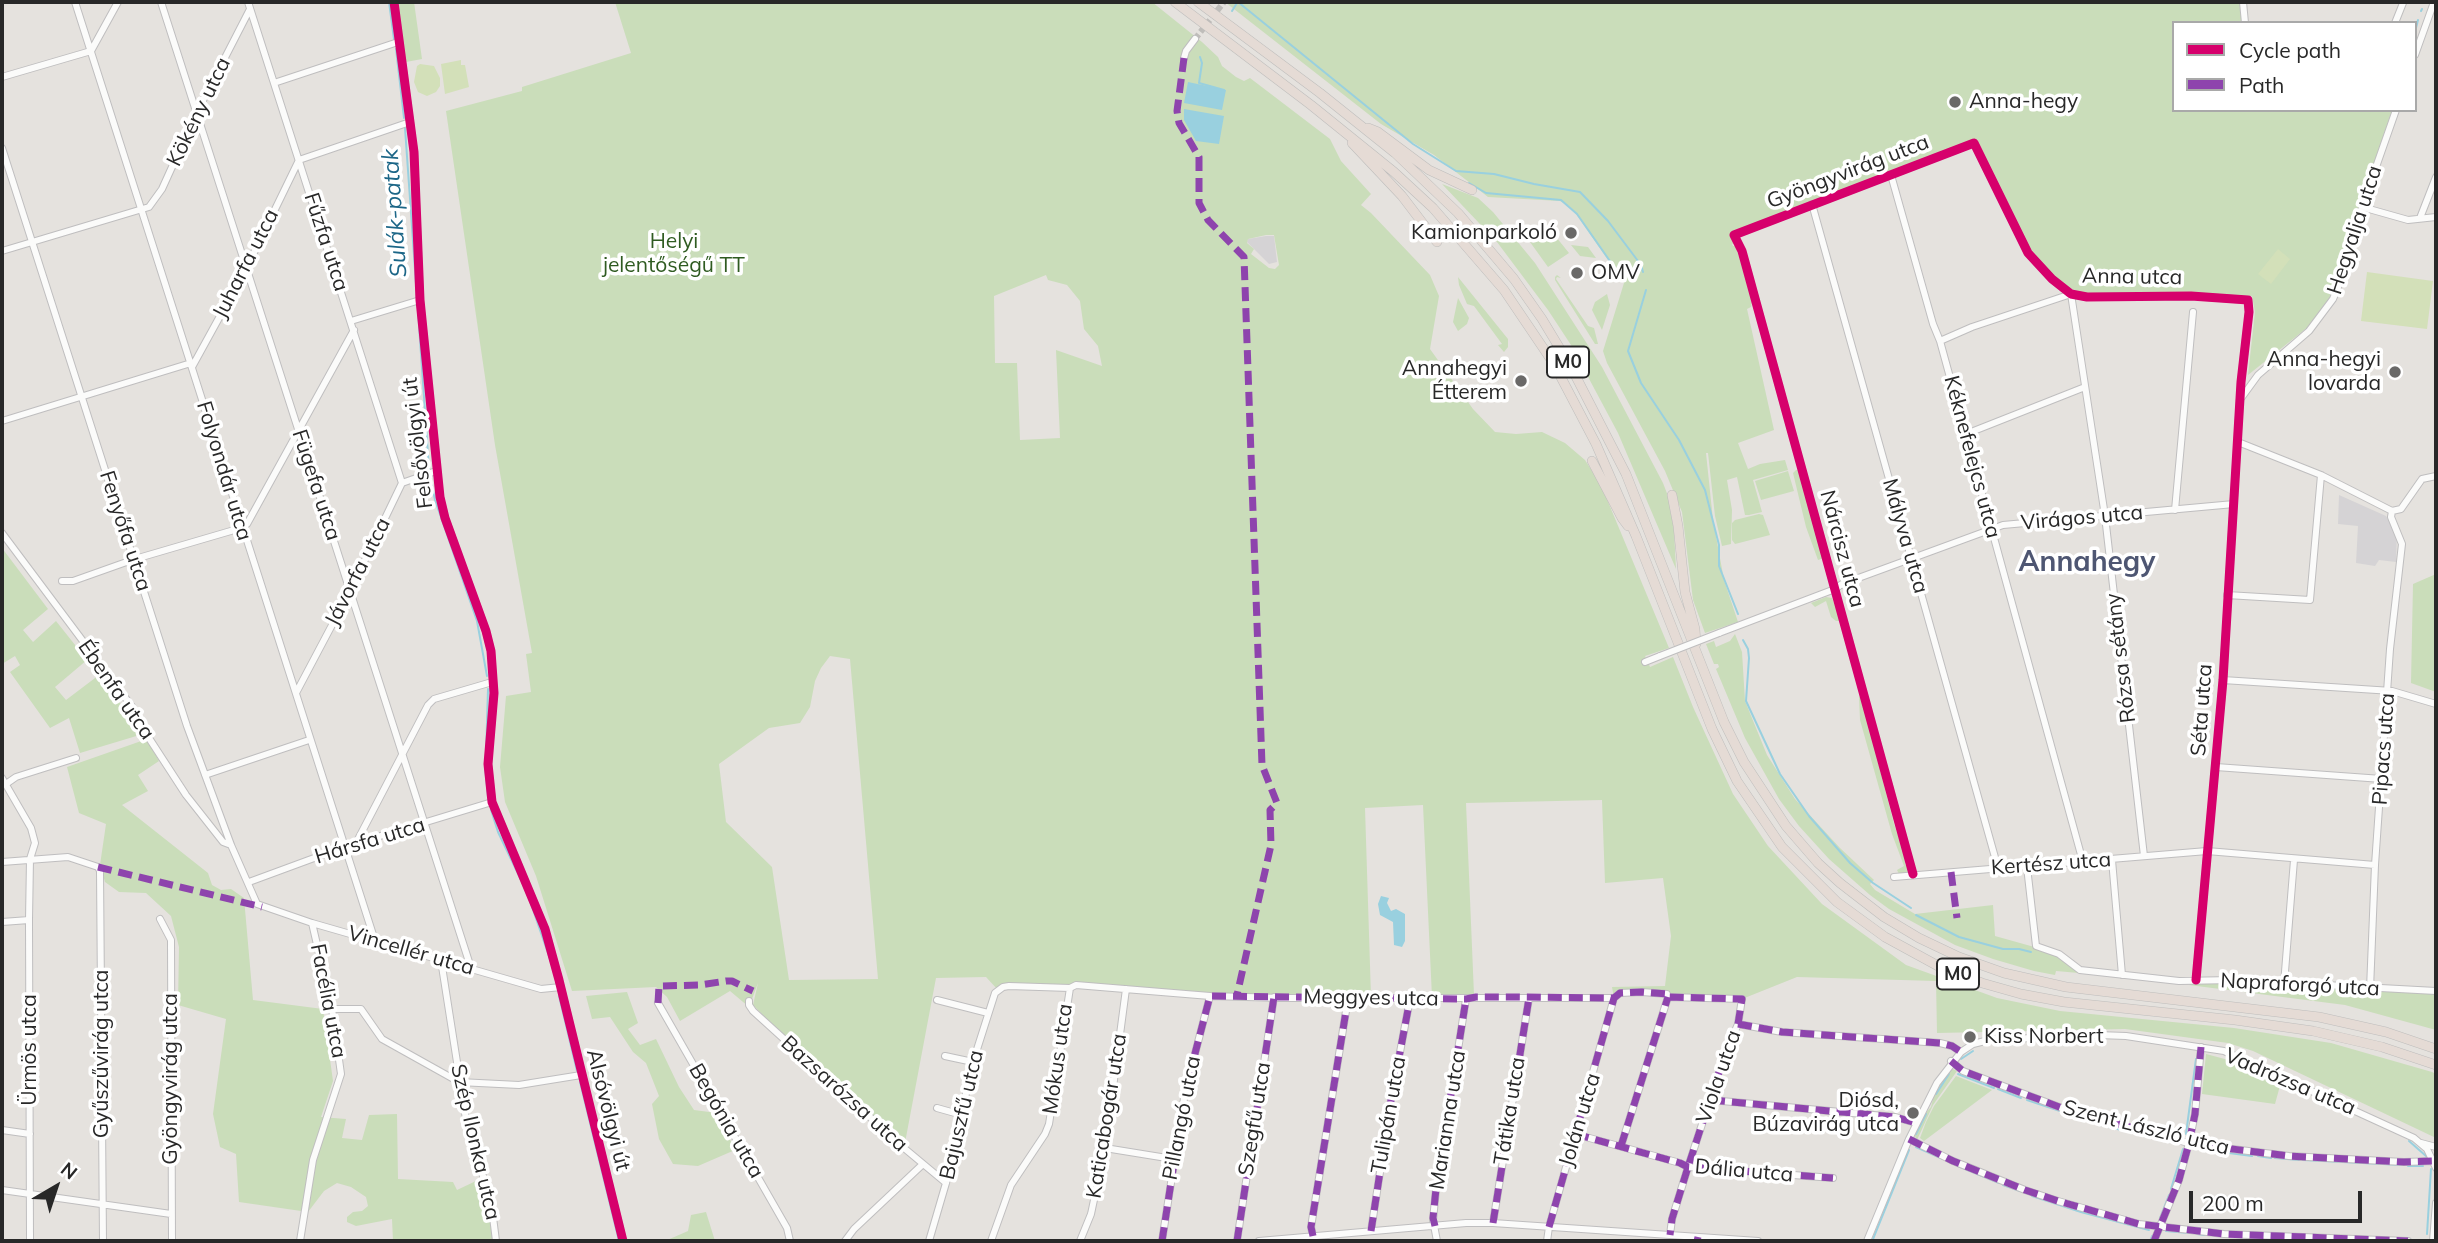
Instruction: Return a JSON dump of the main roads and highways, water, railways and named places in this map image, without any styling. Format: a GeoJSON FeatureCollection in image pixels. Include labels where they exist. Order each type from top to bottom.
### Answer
{"type":"FeatureCollection","features":[{"type":"Feature","properties":{"kind":"highway","name":"M0"},"geometry":{"type":"LineString","coordinates":[[1175,2],[1394,172],[1433,208],[1504,290],[1554,365],[1596,444],[1636,536],[1712,729],[1746,796],[1771,834],[1797,864],[1837,902],[1885,937],[1951,971],[2021,994],[2064,1002],[2313,1031],[2382,1047],[2436,1065]]}},
{"type":"Feature","properties":{"kind":"highway","name":"M0"},"geometry":{"type":"LineString","coordinates":[[1198,2],[1395,153],[1458,213],[1497,258],[1542,319],[1586,393],[1626,474],[1724,722],[1744,762],[1786,826],[1818,863],[1840,883],[1884,917],[1919,938],[1977,964],[2066,987],[2319,1017],[2386,1032],[2436,1049]]}},
{"type":"Feature","properties":{"kind":"highway"},"geometry":{"type":"LineString","coordinates":[[1334,123],[1389,181],[1437,242]]}},
{"type":"Feature","properties":{"kind":"highway"},"geometry":{"type":"LineString","coordinates":[[1360,125],[1378,132],[1429,170],[1472,190]]}},
{"type":"Feature","properties":{"kind":"highway"},"geometry":{"type":"LineString","coordinates":[[1592,461],[1622,518],[1636,536]]}},
{"type":"Feature","properties":{"kind":"highway"},"geometry":{"type":"LineString","coordinates":[[1672,495],[1685,592],[1695,629],[1697,652]]}},
{"type":"Feature","properties":{"kind":"water"},"geometry":{"type":"Polygon","coordinates":[[[1188,82],[1226,90],[1222,110],[1184,103],[1188,82]]]}},
{"type":"Feature","properties":{"kind":"water"},"geometry":{"type":"Polygon","coordinates":[[[1184,109],[1224,116],[1219,144],[1196,141],[1184,120],[1184,109]]]}},
{"type":"Feature","properties":{"kind":"water"},"geometry":{"type":"Polygon","coordinates":[[[1381,896],[1389,898],[1387,903],[1391,911],[1396,909],[1405,914],[1405,941],[1402,947],[1394,945],[1393,922],[1380,915],[1378,904],[1381,896]]]}},
{"type":"Feature","properties":{"kind":"waterway"},"geometry":{"type":"LineString","coordinates":[[389,2],[394,39]]}},
{"type":"Feature","properties":{"kind":"waterway"},"geometry":{"type":"LineString","coordinates":[[1238,2],[1413,144],[1456,171],[1494,174],[1580,192],[1608,221],[1641,265],[1643,272]]}},
{"type":"Feature","properties":{"kind":"waterway"},"geometry":{"type":"LineString","coordinates":[[1232,11],[1237,3]]}},
{"type":"Feature","properties":{"kind":"waterway"},"geometry":{"type":"LineString","coordinates":[[2417,24],[2418,20]]}},
{"type":"Feature","properties":{"kind":"waterway"},"geometry":{"type":"LineString","coordinates":[[396,49],[404,118]]}},
{"type":"Feature","properties":{"kind":"waterway"},"geometry":{"type":"LineString","coordinates":[[1200,57],[1202,63],[1199,83],[1224,90]]}},
{"type":"Feature","properties":{"kind":"waterway","name":"Sulák-patak"},"geometry":{"type":"LineString","coordinates":[[405,128],[416,284]]}},
{"type":"Feature","properties":{"kind":"waterway"},"geometry":{"type":"LineString","coordinates":[[1469,183],[1486,193],[1561,200],[1577,214],[1619,274]]}},
{"type":"Feature","properties":{"kind":"waterway"},"geometry":{"type":"LineString","coordinates":[[1646,290],[1628,351],[1641,383],[1679,440],[1705,490],[1719,545],[1719,566],[1738,614]]}},
{"type":"Feature","properties":{"kind":"waterway","name":"Sulák-patak"},"geometry":{"type":"LineString","coordinates":[[418,311],[429,469]]}},
{"type":"Feature","properties":{"kind":"waterway","name":"Sulák-patak"},"geometry":{"type":"LineString","coordinates":[[430,478],[435,500],[477,621],[487,676]]}},
{"type":"Feature","properties":{"kind":"waterway"},"geometry":{"type":"LineString","coordinates":[[1743,640],[1749,658],[1746,701],[1780,774],[1809,816],[1850,863],[1873,883],[1911,908]]}},
{"type":"Feature","properties":{"kind":"waterway","name":"Sulák-patak"},"geometry":{"type":"LineString","coordinates":[[486,755],[488,689]]}},
{"type":"Feature","properties":{"kind":"waterway","name":"Sulák-patak"},"geometry":{"type":"LineString","coordinates":[[485,767],[488,797]]}},
{"type":"Feature","properties":{"kind":"waterway","name":"Sulák-patak"},"geometry":{"type":"LineString","coordinates":[[491,810],[498,832],[521,880]]}},
{"type":"Feature","properties":{"kind":"waterway","name":"Sulák-patak"},"geometry":{"type":"LineString","coordinates":[[530,901],[551,962]]}},
{"type":"Feature","properties":{"kind":"waterway"},"geometry":{"type":"LineString","coordinates":[[1916,915],[1959,937],[2003,949],[2031,952]]}},
{"type":"Feature","properties":{"kind":"waterway","name":"Sulák-patak"},"geometry":{"type":"LineString","coordinates":[[559,996],[577,1071]]}},
{"type":"Feature","properties":{"kind":"waterway"},"geometry":{"type":"LineString","coordinates":[[1961,1059],[1973,1051]]}},
{"type":"Feature","properties":{"kind":"waterway"},"geometry":{"type":"LineString","coordinates":[[2186,1134],[2196,1059]]}},
{"type":"Feature","properties":{"kind":"waterway"},"geometry":{"type":"LineString","coordinates":[[1936,1094],[1949,1074]]}},
{"type":"Feature","properties":{"kind":"waterway"},"geometry":{"type":"LineString","coordinates":[[1958,1074],[1994,1088]]}},
{"type":"Feature","properties":{"kind":"waterway","name":"Sulák-patak"},"geometry":{"type":"LineString","coordinates":[[580,1082],[619,1241]]}},
{"type":"Feature","properties":{"kind":"waterway"},"geometry":{"type":"LineString","coordinates":[[1998,1089],[2021,1098]]}},
{"type":"Feature","properties":{"kind":"waterway"},"geometry":{"type":"LineString","coordinates":[[2027,1100],[2105,1126],[2179,1144]]}},
{"type":"Feature","properties":{"kind":"waterway"},"geometry":{"type":"LineString","coordinates":[[1916,1134],[1926,1114]]}},
{"type":"Feature","properties":{"kind":"waterway"},"geometry":{"type":"LineString","coordinates":[[2409,1141],[2426,1156]]}},
{"type":"Feature","properties":{"kind":"waterway"},"geometry":{"type":"LineString","coordinates":[[1916,1147],[1943,1159]]}},
{"type":"Feature","properties":{"kind":"waterway"},"geometry":{"type":"LineString","coordinates":[[2171,1189],[2183,1149]]}},
{"type":"Feature","properties":{"kind":"waterway"},"geometry":{"type":"LineString","coordinates":[[1873,1239],[1909,1150]]}},
{"type":"Feature","properties":{"kind":"waterway"},"geometry":{"type":"LineString","coordinates":[[2206,1150],[2252,1156]]}},
{"type":"Feature","properties":{"kind":"waterway"},"geometry":{"type":"LineString","coordinates":[[2258,1156],[2271,1158]]}},
{"type":"Feature","properties":{"kind":"waterway"},"geometry":{"type":"LineString","coordinates":[[2275,1158],[2299,1160]]}},
{"type":"Feature","properties":{"kind":"waterway"},"geometry":{"type":"LineString","coordinates":[[2303,1160],[2402,1165]]}},
{"type":"Feature","properties":{"kind":"waterway"},"geometry":{"type":"LineString","coordinates":[[1958,1166],[1999,1183]]}},
{"type":"Feature","properties":{"kind":"waterway"},"geometry":{"type":"LineString","coordinates":[[2408,1166],[2423,1166]]}},
{"type":"Feature","properties":{"kind":"waterway"},"geometry":{"type":"LineString","coordinates":[[2427,1234],[2431,1169]]}},
{"type":"Feature","properties":{"kind":"waterway"},"geometry":{"type":"LineString","coordinates":[[2003,1185],[2020,1191]]}},
{"type":"Feature","properties":{"kind":"waterway"},"geometry":{"type":"LineString","coordinates":[[2160,1218],[2169,1195]]}},
{"type":"Feature","properties":{"kind":"waterway"},"geometry":{"type":"LineString","coordinates":[[2032,1196],[2149,1230]]}},
{"type":"Feature","properties":{"kind":"waterway"},"geometry":{"type":"LineString","coordinates":[[2166,1231],[2189,1233]]}},
{"type":"Feature","properties":{"kind":"waterway"},"geometry":{"type":"LineString","coordinates":[[2197,1234],[2204,1235]]}},
{"type":"Feature","properties":{"kind":"waterway"},"geometry":{"type":"LineString","coordinates":[[2150,1241],[2152,1236]]}},
{"type":"Feature","properties":{"kind":"waterway"},"geometry":{"type":"LineString","coordinates":[[2250,1238],[2257,1239]]}},
{"type":"Feature","properties":{"kind":"waterway"},"geometry":{"type":"LineString","coordinates":[[2270,1240],[2279,1240]]}},
{"type":"Feature","properties":{"kind":"waterway"},"geometry":{"type":"LineString","coordinates":[[2286,1241],[2297,1241]]}},
{"type":"Feature","properties":{"kind":"tunnel"},"geometry":{"type":"LineString","coordinates":[[1195,39],[1224,2]]}},
{"type":"Feature","properties":{"kind":"place","name":"Anna-hegy"},"geometry":{"type":"Point","coordinates":[1955,102]}},
{"type":"Feature","properties":{"kind":"place","name":"Kamionparkoló"},"geometry":{"type":"Point","coordinates":[1571,233]}},
{"type":"Feature","properties":{"kind":"place","name":"OMV"},"geometry":{"type":"Point","coordinates":[1577,273]}},
{"type":"Feature","properties":{"kind":"place","name":"Anna-hegyi lovarda"},"geometry":{"type":"Point","coordinates":[2395,372]}},
{"type":"Feature","properties":{"kind":"place","name":"Annahegyi Étterem"},"geometry":{"type":"Point","coordinates":[1521,381]}},
{"type":"Feature","properties":{"kind":"place","name":"Kiss Norbert"},"geometry":{"type":"Point","coordinates":[1970,1037]}},
{"type":"Feature","properties":{"kind":"place","name":"Diósd, Búzavirág utca"},"geometry":{"type":"Point","coordinates":[1913,1113]}},
{"type":"Feature","properties":{"kind":"district","name":"Annahegy"},"geometry":{"type":"Point","coordinates":[2087,563]}},
{"type":"Feature","properties":{"kind":"park label","name":"Helyi jelentőségű TT"},"geometry":{"type":"Point","coordinates":[674,254]}}]}
